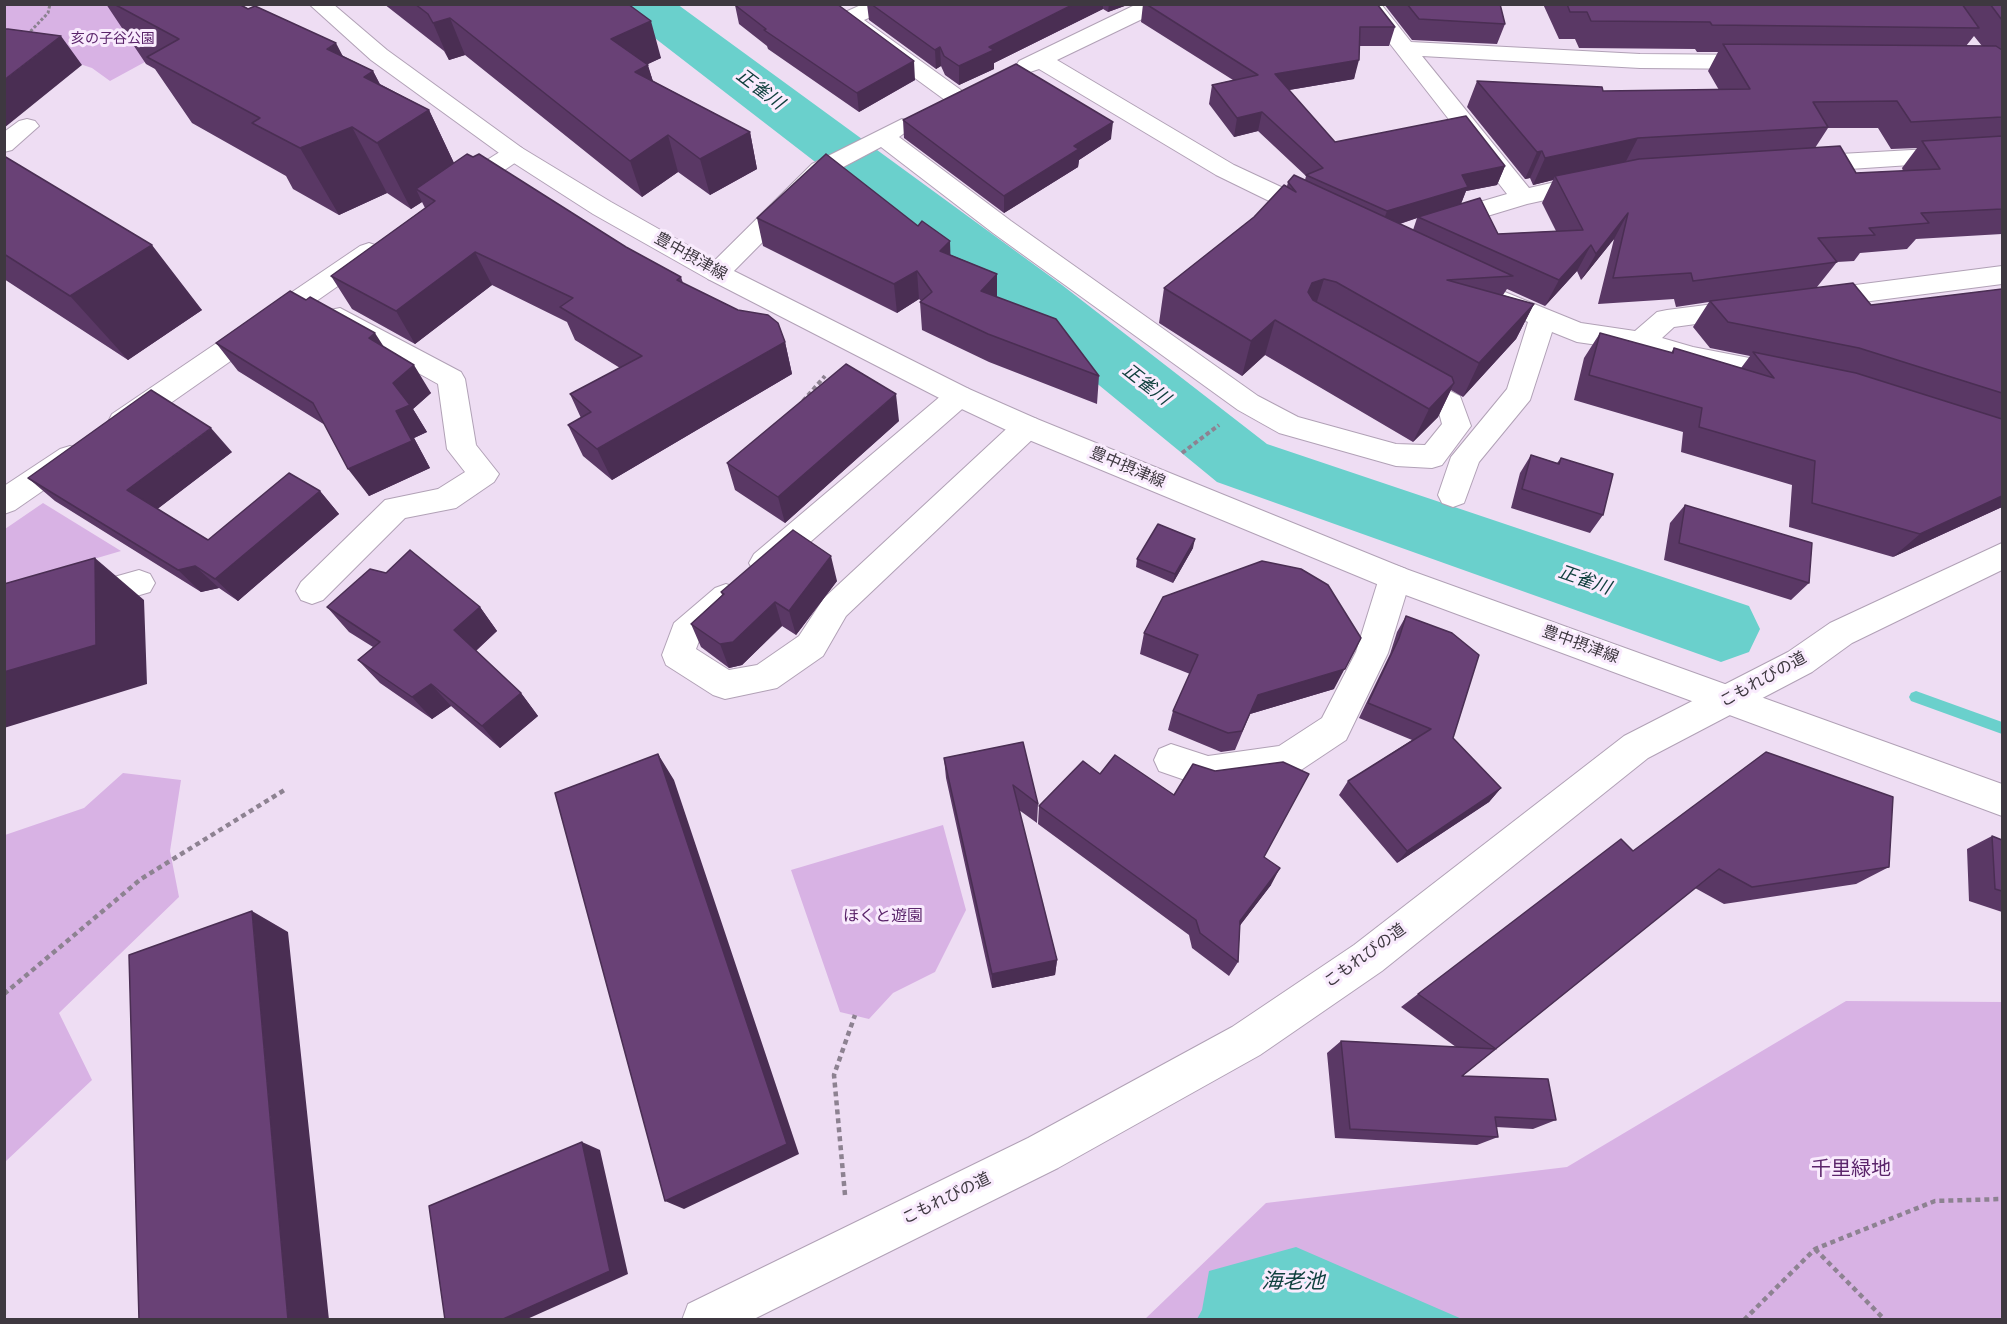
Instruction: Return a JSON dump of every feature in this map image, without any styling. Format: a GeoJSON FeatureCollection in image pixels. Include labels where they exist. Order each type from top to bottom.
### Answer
{"type":"FeatureCollection","features":[{"type":"Feature","properties":{"kind":"street","name":"豊中摂津線"},"geometry":{"type":"LineString","coordinates":[[319,4],[379,55],[514,153],[602,208],[717,273],[959,396],[1027,428],[1395,578],[2002,800]]}},
{"type":"Feature","properties":{"kind":"street"},"geometry":{"type":"LineString","coordinates":[[881,4],[842,14],[938,108]]}},
{"type":"Feature","properties":{"kind":"street"},"geometry":{"type":"LineString","coordinates":[[1010,74],[1155,4]]}},
{"type":"Feature","properties":{"kind":"street"},"geometry":{"type":"LineString","coordinates":[[1369,4],[1523,197]]}},
{"type":"Feature","properties":{"kind":"street"},"geometry":{"type":"LineString","coordinates":[[1404,48],[1640,61],[1782,62]]}},
{"type":"Feature","properties":{"kind":"street"},"geometry":{"type":"LineString","coordinates":[[1041,60],[1225,170],[1333,221]]}},
{"type":"Feature","properties":{"kind":"street"},"geometry":{"type":"LineString","coordinates":[[717,273],[821,169],[877,138],[978,89]]}},
{"type":"Feature","properties":{"kind":"street"},"geometry":{"type":"LineString","coordinates":[[4,145],[27,126]]}},
{"type":"Feature","properties":{"kind":"street"},"geometry":{"type":"LineString","coordinates":[[877,138],[1248,403],[1288,425],[1396,455],[1432,457],[1457,426],[1450,403],[1382,365]]}},
{"type":"Feature","properties":{"kind":"street"},"geometry":{"type":"LineString","coordinates":[[1778,165],[2002,152]]}},
{"type":"Feature","properties":{"kind":"street"},"geometry":{"type":"LineString","coordinates":[[439,203],[514,153]]}},
{"type":"Feature","properties":{"kind":"street"},"geometry":{"type":"LineString","coordinates":[[1422,228],[1523,197],[1613,177]]}},
{"type":"Feature","properties":{"kind":"street"},"geometry":{"type":"LineString","coordinates":[[4,502],[391,236]]}},
{"type":"Feature","properties":{"kind":"street"},"geometry":{"type":"LineString","coordinates":[[1640,341],[1666,319],[2002,275]]}},
{"type":"Feature","properties":{"kind":"street"},"geometry":{"type":"LineString","coordinates":[[1470,285],[1542,319],[1576,332],[1640,341],[1692,357],[1814,381]]}},
{"type":"Feature","properties":{"kind":"street"},"geometry":{"type":"LineString","coordinates":[[305,297],[451,379],[462,449],[484,474],[445,500],[396,508],[312,591]]}},
{"type":"Feature","properties":{"kind":"street"},"geometry":{"type":"LineString","coordinates":[[1453,495],[1466,457],[1520,393],[1542,319]]}},
{"type":"Feature","properties":{"kind":"street"},"geometry":{"type":"LineString","coordinates":[[959,396],[684,633],[678,655],[725,685],[765,678],[811,646],[835,607],[1027,428]]}},
{"type":"Feature","properties":{"kind":"street","name":"こもれびの道"},"geometry":{"type":"LineString","coordinates":[[704,1320],[1043,1153],[1246,1041],[1368,958],[1636,747],[1732,700],[1800,662],[1841,633],[2002,556]]}},
{"type":"Feature","properties":{"kind":"street"},"geometry":{"type":"LineString","coordinates":[[1171,760],[1208,772],[1286,761],[1334,729],[1372,653],[1395,578]]}},
{"type":"Feature","properties":{"kind":"street"},"geometry":{"type":"LineString","coordinates":[[4,622],[139,583]]}},
{"type":"Feature","properties":{"kind":"path"},"geometry":{"type":"LineString","coordinates":[[21,41],[48,13],[50,4]]}},
{"type":"Feature","properties":{"kind":"path"},"geometry":{"type":"LineString","coordinates":[[810,405],[802,401],[825,375]]}},
{"type":"Feature","properties":{"kind":"path"},"geometry":{"type":"LineString","coordinates":[[1178,456],[1220,424]]}},
{"type":"Feature","properties":{"kind":"path"},"geometry":{"type":"LineString","coordinates":[[4,994],[141,879],[286,789]]}},
{"type":"Feature","properties":{"kind":"path"},"geometry":{"type":"LineString","coordinates":[[845,1195],[834,1075],[855,1015]]}},
{"type":"Feature","properties":{"kind":"path"},"geometry":{"type":"LineString","coordinates":[[1744,1320],[1815,1249],[1935,1201],[2002,1199]]}},
{"type":"Feature","properties":{"kind":"path"},"geometry":{"type":"LineString","coordinates":[[1815,1249],[1886,1320]]}},
{"type":"Feature","properties":{"kind":"green space","name":"亥の子谷公園"},"geometry":{"type":"Polygon","coordinates":[[[4,5],[223,5],[178,44],[110,81],[92,68],[62,58],[5,47],[4,5]]]}},
{"type":"Feature","properties":{"kind":"green space"},"geometry":{"type":"Polygon","coordinates":[[[43,503],[121,551],[5,585],[5,529],[43,503]]]}},
{"type":"Feature","properties":{"kind":"green space"},"geometry":{"type":"Polygon","coordinates":[[[123,773],[181,780],[170,851],[179,897],[59,1013],[92,1080],[5,1162],[5,835],[84,808],[123,773]]]}},
{"type":"Feature","properties":{"kind":"green space","name":"ほくと遊園"},"geometry":{"type":"Polygon","coordinates":[[[943,825],[966,910],[935,972],[893,993],[869,1019],[840,1012],[791,870],[943,825]]]}},
{"type":"Feature","properties":{"kind":"green space","name":"千里緑地"},"geometry":{"type":"Polygon","coordinates":[[[1846,1001],[2002,1002],[2002,1319],[1144,1320],[1266,1203],[1567,1167],[1846,1001]]]}},
{"type":"Feature","properties":{"kind":"water","name":"海老池"},"geometry":{"type":"Polygon","coordinates":[[[1296,1247],[1462,1319],[1197,1319],[1202,1310],[1209,1271],[1296,1247]]]}},
{"type":"Feature","properties":{"kind":"building"},"geometry":{"type":"Polygon","coordinates":[[[114,4],[239,4],[248,9],[255,6],[336,43],[327,49],[373,71],[364,77],[429,110],[377,143],[352,127],[300,148],[252,123],[260,118],[147,57],[179,39],[114,4]]]}},
{"type":"Feature","properties":{"kind":"building"},"geometry":{"type":"Polygon","coordinates":[[[415,4],[628,4],[651,21],[611,39],[648,65],[635,72],[750,132],[700,159],[668,135],[630,161],[450,18],[433,23],[428,14],[415,4]]]}},
{"type":"Feature","properties":{"kind":"building"},"geometry":{"type":"Polygon","coordinates":[[[837,4],[914,61],[857,93],[764,30],[766,29],[735,5],[837,4]]]}},
{"type":"Feature","properties":{"kind":"building"},"geometry":{"type":"Polygon","coordinates":[[[871,4],[1074,4],[989,47],[994,50],[959,66],[944,56],[940,47],[935,50],[871,4]]]}},
{"type":"Feature","properties":{"kind":"building"},"geometry":{"type":"Polygon","coordinates":[[[1146,4],[1377,4],[1395,27],[1360,27],[1359,60],[1275,74],[1335,142],[1466,116],[1505,166],[1462,175],[1468,187],[1387,211],[1306,175],[1323,168],[1262,112],[1237,118],[1212,85],[1258,75],[1146,4]]]}},
{"type":"Feature","properties":{"kind":"building"},"geometry":{"type":"Polygon","coordinates":[[[1407,4],[1500,4],[1505,24],[1419,19],[1407,4]]]}},
{"type":"Feature","properties":{"kind":"building"},"geometry":{"type":"Polygon","coordinates":[[[1567,4],[1962,4],[1979,28],[1712,25],[1710,22],[1591,21],[1587,12],[1570,12],[1567,4]]]}},
{"type":"Feature","properties":{"kind":"building"},"geometry":{"type":"Polygon","coordinates":[[[1990,4],[2002,4],[2002,20],[1990,4]]]}},
{"type":"Feature","properties":{"kind":"building"},"geometry":{"type":"Polygon","coordinates":[[[4,29],[8,29],[61,36],[4,80],[4,29]]]}},
{"type":"Feature","properties":{"kind":"building"},"geometry":{"type":"Polygon","coordinates":[[[1723,44],[1996,46],[2002,50],[2002,117],[1911,122],[1897,101],[1813,102],[1828,127],[1638,138],[1545,158],[1542,151],[1537,152],[1477,81],[1602,87],[1603,91],[1750,89],[1723,44]]]}},
{"type":"Feature","properties":{"kind":"building"},"geometry":{"type":"Polygon","coordinates":[[[1016,64],[1113,122],[1074,146],[1079,149],[1004,196],[903,120],[1016,64]]]}},
{"type":"Feature","properties":{"kind":"building"},"geometry":{"type":"Polygon","coordinates":[[[2002,136],[2002,209],[1921,213],[1929,223],[1869,228],[1875,235],[1818,238],[1837,262],[1693,281],[1691,273],[1613,278],[1628,213],[1596,254],[1591,245],[1559,280],[1418,217],[1480,198],[1498,234],[1583,230],[1555,176],[1639,159],[1840,146],[1856,173],[1940,169],[1922,141],[2002,136]]]}},
{"type":"Feature","properties":{"kind":"building"},"geometry":{"type":"Polygon","coordinates":[[[467,154],[473,157],[479,154],[626,247],[681,277],[677,280],[738,310],[768,315],[778,323],[785,342],[597,449],[568,425],[591,412],[570,394],[642,356],[560,307],[573,298],[475,252],[396,311],[331,276],[435,201],[416,189],[467,154]]]}},
{"type":"Feature","properties":{"kind":"building"},"geometry":{"type":"Polygon","coordinates":[[[826,154],[918,226],[922,221],[950,241],[940,251],[997,274],[981,291],[1056,319],[1099,376],[988,334],[920,302],[932,292],[917,271],[894,284],[757,218],[826,154]]]}},
{"type":"Feature","properties":{"kind":"building"},"geometry":{"type":"Polygon","coordinates":[[[4,156],[152,245],[70,296],[4,254],[4,156]]]}},
{"type":"Feature","properties":{"kind":"building"},"geometry":{"type":"Polygon","coordinates":[[[1294,175],[1513,276],[1447,280],[1534,304],[1479,363],[1336,282],[1324,279],[1312,283],[1308,292],[1313,300],[1452,377],[1454,383],[1429,409],[1275,320],[1251,341],[1164,288],[1254,217],[1284,185],[1296,192],[1288,182],[1294,175]]]}},
{"type":"Feature","properties":{"kind":"building"},"geometry":{"type":"Polygon","coordinates":[[[1853,283],[1871,305],[2002,289],[2002,393],[1859,348],[1728,322],[1710,301],[1853,283]]]}},
{"type":"Feature","properties":{"kind":"building"},"geometry":{"type":"Polygon","coordinates":[[[290,291],[306,300],[310,297],[375,333],[369,338],[414,365],[393,383],[410,405],[396,411],[412,441],[348,469],[313,403],[216,343],[290,291]]]}},
{"type":"Feature","properties":{"kind":"building"},"geometry":{"type":"Polygon","coordinates":[[[1600,333],[1673,353],[1674,348],[1774,378],[1753,352],[1856,373],[2002,419],[2002,496],[1920,534],[1812,503],[1815,461],[1699,427],[1702,408],[1589,375],[1600,333]]]}},
{"type":"Feature","properties":{"kind":"building"},"geometry":{"type":"Polygon","coordinates":[[[846,364],[896,394],[778,497],[727,463],[846,364]]]}},
{"type":"Feature","properties":{"kind":"building"},"geometry":{"type":"Polygon","coordinates":[[[151,390],[211,428],[127,490],[208,540],[289,473],[320,491],[215,579],[195,566],[178,570],[28,478],[151,390]]]}},
{"type":"Feature","properties":{"kind":"building"},"geometry":{"type":"Polygon","coordinates":[[[1531,455],[1559,464],[1561,458],[1613,474],[1603,515],[1522,489],[1531,455]]]}},
{"type":"Feature","properties":{"kind":"building"},"geometry":{"type":"Polygon","coordinates":[[[1685,505],[1812,543],[1809,583],[1679,543],[1685,505]]]}},
{"type":"Feature","properties":{"kind":"building"},"geometry":{"type":"Polygon","coordinates":[[[1158,524],[1195,539],[1175,574],[1137,559],[1158,524]]]}},
{"type":"Feature","properties":{"kind":"building"},"geometry":{"type":"Polygon","coordinates":[[[793,530],[831,556],[789,611],[775,602],[733,642],[720,644],[691,624],[724,594],[721,592],[793,530]]]}},
{"type":"Feature","properties":{"kind":"building"},"geometry":{"type":"Polygon","coordinates":[[[410,550],[480,607],[454,630],[521,693],[482,726],[431,684],[412,697],[358,660],[380,642],[327,607],[370,569],[386,573],[410,550]]]}},
{"type":"Feature","properties":{"kind":"building"},"geometry":{"type":"Polygon","coordinates":[[[95,558],[96,645],[4,672],[4,584],[95,558]]]}},
{"type":"Feature","properties":{"kind":"building"},"geometry":{"type":"Polygon","coordinates":[[[1262,561],[1301,569],[1328,585],[1361,638],[1345,669],[1258,695],[1242,731],[1228,733],[1173,711],[1198,655],[1144,633],[1163,597],[1262,561]]]}},
{"type":"Feature","properties":{"kind":"building"},"geometry":{"type":"Polygon","coordinates":[[[1406,616],[1452,633],[1479,655],[1453,738],[1501,788],[1407,851],[1348,781],[1431,729],[1368,703],[1399,638],[1406,616]]]}},
{"type":"Feature","properties":{"kind":"building"},"geometry":{"type":"Polygon","coordinates":[[[1023,742],[1038,804],[1013,785],[1057,960],[992,974],[944,758],[1023,742]]]}},
{"type":"Feature","properties":{"kind":"building"},"geometry":{"type":"Polygon","coordinates":[[[1766,752],[1893,797],[1889,867],[1752,887],[1719,869],[1496,1049],[1418,994],[1621,839],[1633,851],[1766,752]]]}},
{"type":"Feature","properties":{"kind":"building"},"geometry":{"type":"Polygon","coordinates":[[[658,754],[787,1144],[665,1201],[555,793],[658,754]]]}},
{"type":"Feature","properties":{"kind":"building"},"geometry":{"type":"Polygon","coordinates":[[[1115,755],[1174,795],[1193,764],[1215,771],[1283,762],[1309,774],[1264,857],[1280,868],[1240,921],[1238,962],[1200,933],[1196,920],[1039,806],[1083,761],[1100,774],[1115,755]]]}},
{"type":"Feature","properties":{"kind":"building"},"geometry":{"type":"Polygon","coordinates":[[[1992,836],[2002,840],[2002,891],[1995,889],[1992,836]]]}},
{"type":"Feature","properties":{"kind":"building"},"geometry":{"type":"Polygon","coordinates":[[[252,911],[288,1320],[139,1320],[129,955],[252,911]]]}},
{"type":"Feature","properties":{"kind":"building"},"geometry":{"type":"Polygon","coordinates":[[[1341,1041],[1496,1049],[1462,1076],[1548,1079],[1556,1120],[1495,1117],[1498,1137],[1350,1129],[1341,1041]]]}},
{"type":"Feature","properties":{"kind":"building"},"geometry":{"type":"Polygon","coordinates":[[[582,1142],[610,1271],[501,1320],[445,1320],[429,1206],[582,1142]]]}},
{"type":"Feature","properties":{"kind":"waterway","name":"正雀川"},"geometry":{"type":"LineString","coordinates":[[643,4],[1039,301],[1242,463],[1721,629]]}},
{"type":"Feature","properties":{"kind":"waterway","name":"正雀川"},"geometry":{"type":"LineString","coordinates":[[1916,697],[2002,728]]}}]}
